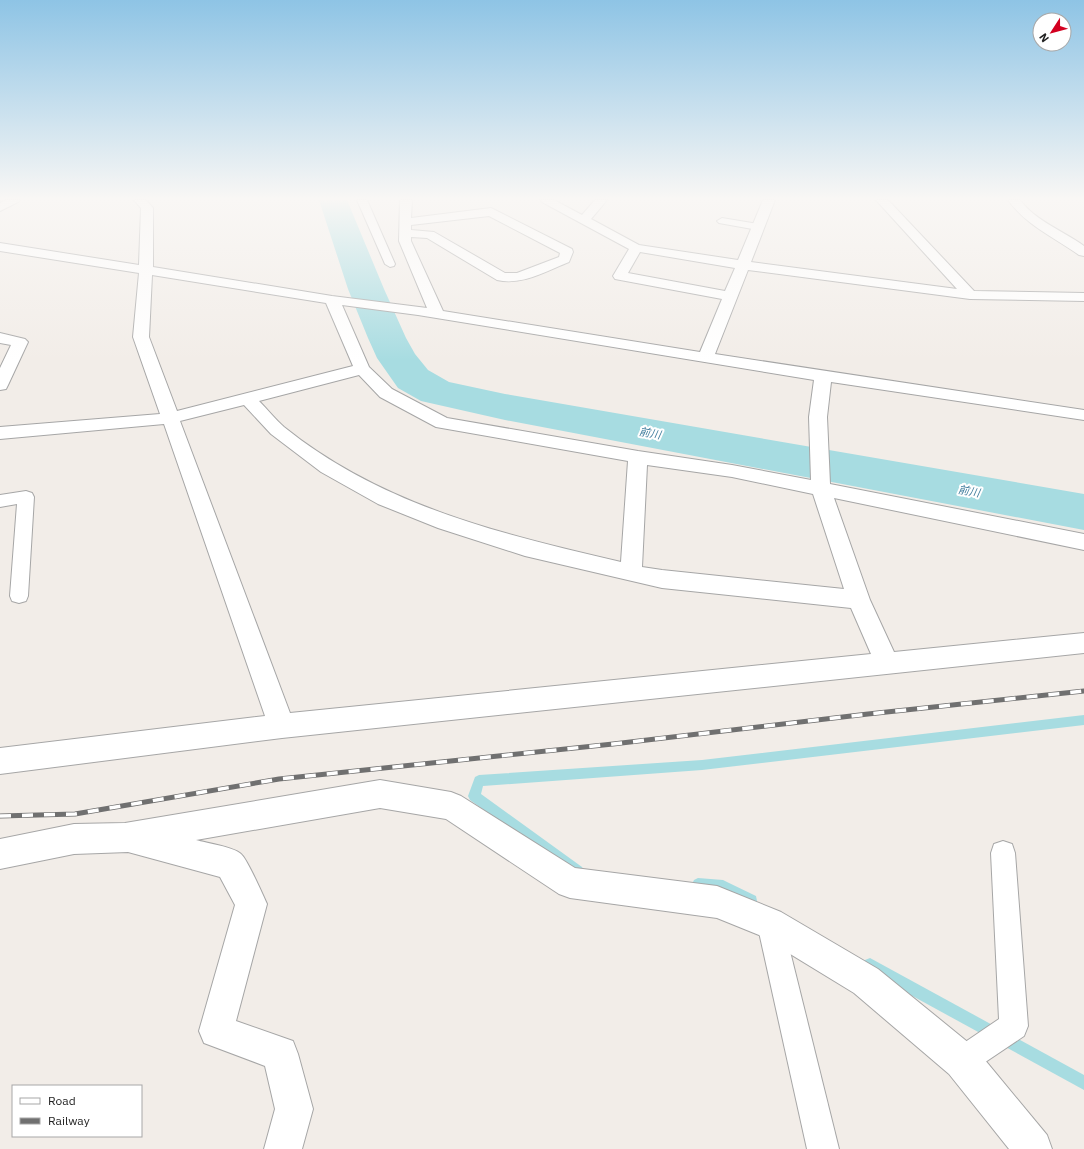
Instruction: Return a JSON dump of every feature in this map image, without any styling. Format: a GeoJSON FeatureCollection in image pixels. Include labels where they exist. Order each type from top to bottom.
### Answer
{"type":"FeatureCollection","features":[{"type":"Feature","properties":{"kind":"street"},"geometry":{"type":"LineString","coordinates":[[42,254],[333,300],[414,310],[823,376],[1084,415]]}},
{"type":"Feature","properties":{"kind":"street"},"geometry":{"type":"LineString","coordinates":[[146,254],[141,336],[282,726]]}},
{"type":"Feature","properties":{"kind":"street"},"geometry":{"type":"LineString","coordinates":[[411,254],[437,314]]}},
{"type":"Feature","properties":{"kind":"street"},"geometry":{"type":"LineString","coordinates":[[461,254],[502,278],[526,275],[564,259],[566,254]]}},
{"type":"Feature","properties":{"kind":"street"},"geometry":{"type":"LineString","coordinates":[[633,254],[620,276],[731,296]]}},
{"type":"Feature","properties":{"kind":"street"},"geometry":{"type":"LineString","coordinates":[[671,254],[743,265],[970,295],[1084,297]]}},
{"type":"Feature","properties":{"kind":"street"},"geometry":{"type":"LineString","coordinates":[[706,356],[748,254]]}},
{"type":"Feature","properties":{"kind":"street"},"geometry":{"type":"LineString","coordinates":[[932,254],[970,295]]}},
{"type":"Feature","properties":{"kind":"street"},"geometry":{"type":"LineString","coordinates":[[333,300],[362,370],[386,393],[442,423],[638,458],[732,471],[1084,542]]}},
{"type":"Feature","properties":{"kind":"street"},"geometry":{"type":"LineString","coordinates":[[0,338],[20,342],[0,385]]}},
{"type":"Feature","properties":{"kind":"street"},"geometry":{"type":"LineString","coordinates":[[0,433],[171,418],[362,370]]}},
{"type":"Feature","properties":{"kind":"street"},"geometry":{"type":"LineString","coordinates":[[823,376],[818,418],[821,490],[859,600],[887,664]]}},
{"type":"Feature","properties":{"kind":"street"},"geometry":{"type":"LineString","coordinates":[[247,398],[277,430],[328,468],[385,499],[445,523],[525,548],[662,579],[859,600]]}},
{"type":"Feature","properties":{"kind":"street"},"geometry":{"type":"LineString","coordinates":[[631,573],[638,458]]}},
{"type":"Feature","properties":{"kind":"street"},"geometry":{"type":"LineString","coordinates":[[0,761],[282,726],[1084,643]]}},
{"type":"Feature","properties":{"kind":"street"},"geometry":{"type":"LineString","coordinates":[[0,854],[74,839],[126,838],[380,794],[451,806],[570,883],[717,902],[770,923],[866,981],[967,1058],[1033,1149]]}},
{"type":"Feature","properties":{"kind":"street"},"geometry":{"type":"LineString","coordinates":[[126,838],[230,864],[251,904],[216,1032],[280,1054],[294,1109],[283,1149]]}},
{"type":"Feature","properties":{"kind":"lane"},"geometry":{"type":"LineString","coordinates":[[385,254],[390,264]]}},
{"type":"Feature","properties":{"kind":"lane"},"geometry":{"type":"LineString","coordinates":[[0,501],[26,497],[19,596]]}},
{"type":"Feature","properties":{"kind":"lane"},"geometry":{"type":"LineString","coordinates":[[967,1058],[1014,1026],[1003,853]]}},
{"type":"Feature","properties":{"kind":"lane"},"geometry":{"type":"LineString","coordinates":[[770,923],[823,1149]]}},
{"type":"Feature","properties":{"kind":"waterway","name":"前川"},"geometry":{"type":"LineString","coordinates":[[353,254],[366,289],[397,358],[413,379],[436,392],[505,407],[1084,512]]}},
{"type":"Feature","properties":{"kind":"waterway"},"geometry":{"type":"LineString","coordinates":[[578,871],[474,796],[479,781],[702,765],[1084,720]]}},
{"type":"Feature","properties":{"kind":"waterway"},"geometry":{"type":"LineString","coordinates":[[698,884],[723,886],[751,901]]}},
{"type":"Feature","properties":{"kind":"waterway"},"geometry":{"type":"LineString","coordinates":[[870,965],[1084,1083]]}},
{"type":"Feature","properties":{"kind":"railway"},"geometry":{"type":"LineString","coordinates":[[0,816],[75,814],[279,779],[613,744],[868,714],[1084,691]]}}]}
